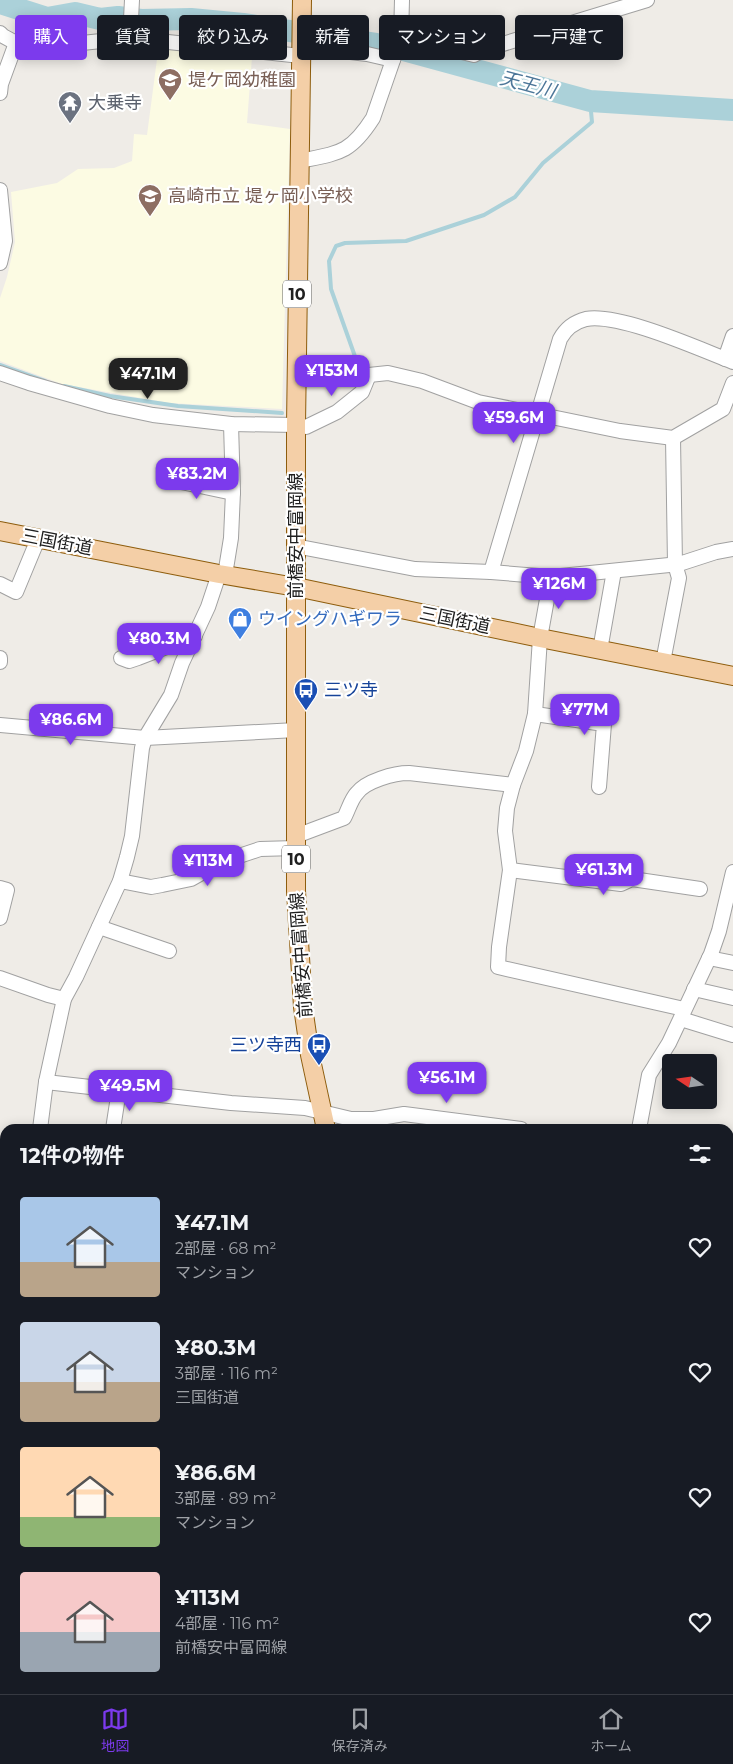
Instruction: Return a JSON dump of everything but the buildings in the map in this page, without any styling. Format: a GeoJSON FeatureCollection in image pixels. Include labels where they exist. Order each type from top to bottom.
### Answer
{"type":"FeatureCollection","features":[{"type":"Feature","properties":{"kind":"main road","name":"前橋安中富岡線"},"geometry":{"type":"LineString","coordinates":[[302,0],[302,15]]}},
{"type":"Feature","properties":{"kind":"main road","name":"前橋安中富岡線"},"geometry":{"type":"LineString","coordinates":[[302,60],[296,378],[296,891],[303,1007],[325,1124]]}},
{"type":"Feature","properties":{"kind":"main road","name":"三国街道"},"geometry":{"type":"LineString","coordinates":[[0,531],[222,575],[296,587],[733,676]]}},
{"type":"Feature","properties":{"kind":"street"},"geometry":{"type":"LineString","coordinates":[[131,15],[132,0]]}},
{"type":"Feature","properties":{"kind":"street"},"geometry":{"type":"LineString","coordinates":[[401,15],[402,0]]}},
{"type":"Feature","properties":{"kind":"street"},"geometry":{"type":"LineString","coordinates":[[505,43],[647,0]]}},
{"type":"Feature","properties":{"kind":"street"},"geometry":{"type":"LineString","coordinates":[[0,32],[3,36],[15,42]]}},
{"type":"Feature","properties":{"kind":"street"},"geometry":{"type":"LineString","coordinates":[[169,41],[297,51]]}},
{"type":"Feature","properties":{"kind":"street"},"geometry":{"type":"LineString","coordinates":[[0,93],[1,84],[15,46]]}},
{"type":"Feature","properties":{"kind":"street"},"geometry":{"type":"LineString","coordinates":[[299,161],[335,154],[344,150],[357,139],[373,118],[393,60]]}},
{"type":"Feature","properties":{"kind":"street"},"geometry":{"type":"LineString","coordinates":[[0,190],[5,242],[0,263]]}},
{"type":"Feature","properties":{"kind":"street"},"geometry":{"type":"LineString","coordinates":[[491,572],[560,339],[566,328],[585,320],[601,318],[642,328],[729,360],[733,336]]}},
{"type":"Feature","properties":{"kind":"street"},"geometry":{"type":"LineString","coordinates":[[0,373],[28,383],[153,416],[232,424],[296,425],[306,427],[337,412],[362,392],[369,375]]}},
{"type":"Feature","properties":{"kind":"street"},"geometry":{"type":"LineString","coordinates":[[296,378],[388,373],[422,381],[478,402],[538,416],[620,431],[673,438],[723,409],[733,384]]}},
{"type":"Feature","properties":{"kind":"street"},"geometry":{"type":"LineString","coordinates":[[41,1124],[46,1082],[64,999],[76,978],[120,881],[132,836],[142,748],[145,738],[171,695],[182,663],[222,575],[232,538],[232,424]]}},
{"type":"Feature","properties":{"kind":"street"},"geometry":{"type":"LineString","coordinates":[[663,662],[679,578],[675,564],[673,438]]}},
{"type":"Feature","properties":{"kind":"street"},"geometry":{"type":"LineString","coordinates":[[167,479],[233,493]]}},
{"type":"Feature","properties":{"kind":"street"},"geometry":{"type":"LineString","coordinates":[[0,584],[16,592],[38,539]]}},
{"type":"Feature","properties":{"kind":"street"},"geometry":{"type":"LineString","coordinates":[[295,546],[415,569],[551,577],[675,564],[733,549]]}},
{"type":"Feature","properties":{"kind":"street"},"geometry":{"type":"LineString","coordinates":[[600,650],[614,571]]}},
{"type":"Feature","properties":{"kind":"street"},"geometry":{"type":"LineString","coordinates":[[551,577],[540,638],[535,714],[526,751],[507,808],[505,831],[510,870],[498,967],[682,1014],[733,1035]]}},
{"type":"Feature","properties":{"kind":"street"},"geometry":{"type":"LineString","coordinates":[[121,658],[129,660],[138,658],[195,636]]}},
{"type":"Feature","properties":{"kind":"street"},"geometry":{"type":"LineString","coordinates":[[535,714],[604,724],[600,788]]}},
{"type":"Feature","properties":{"kind":"street"},"geometry":{"type":"LineString","coordinates":[[0,725],[145,738],[296,730]]}},
{"type":"Feature","properties":{"kind":"street"},"geometry":{"type":"LineString","coordinates":[[120,881],[150,887],[162,886],[191,879],[221,862],[260,849],[296,842],[344,818],[356,793],[367,785],[396,773],[513,786]]}},
{"type":"Feature","properties":{"kind":"street"},"geometry":{"type":"LineString","coordinates":[[510,870],[621,884],[632,879],[700,889]]}},
{"type":"Feature","properties":{"kind":"street"},"geometry":{"type":"LineString","coordinates":[[640,1124],[650,1076],[669,1043],[710,958],[720,931],[733,872]]}},
{"type":"Feature","properties":{"kind":"street"},"geometry":{"type":"LineString","coordinates":[[0,888],[7,890],[0,918]]}},
{"type":"Feature","properties":{"kind":"street"},"geometry":{"type":"LineString","coordinates":[[99,927],[169,951]]}},
{"type":"Feature","properties":{"kind":"street"},"geometry":{"type":"LineString","coordinates":[[710,958],[733,963]]}},
{"type":"Feature","properties":{"kind":"street"},"geometry":{"type":"LineString","coordinates":[[0,978],[64,999]]}},
{"type":"Feature","properties":{"kind":"street"},"geometry":{"type":"LineString","coordinates":[[694,989],[733,998]]}},
{"type":"Feature","properties":{"kind":"street"},"geometry":{"type":"LineString","coordinates":[[46,1082],[322,1111],[331,1115],[374,1124],[404,1114],[482,1124]]}},
{"type":"Feature","properties":{"kind":"street"},"geometry":{"type":"LineString","coordinates":[[114,1124],[119,1090]]}},
{"type":"Feature","properties":{"kind":"shaded area","name":"高崎市立 堤ヶ岡小学校"},"geometry":{"type":"Polygon","coordinates":[[[169,45],[179,47],[179,60],[252,60],[247,123],[290,129],[282,409],[169,403],[62,384],[0,361],[0,298],[15,242],[11,192],[57,183],[78,169],[114,168],[132,161],[134,134],[147,135],[157,60],[169,60],[169,45]]]}},
{"type":"Feature","properties":{"kind":"waterway","name":"天王川"},"geometry":{"type":"LineString","coordinates":[[0,3],[47,18],[75,13],[100,19],[118,17],[141,20],[191,19],[243,24],[376,44],[590,101],[733,110]]}},
{"type":"Feature","properties":{"kind":"waterway"},"geometry":{"type":"LineString","coordinates":[[357,362],[331,289],[329,261],[336,246],[345,243],[406,241],[484,215],[515,197],[543,163],[592,122],[590,101]]}},
{"type":"Feature","properties":{"kind":"waterway"},"geometry":{"type":"LineString","coordinates":[[0,365],[45,381]]}},
{"type":"Feature","properties":{"kind":"waterway"},"geometry":{"type":"LineString","coordinates":[[64,386],[110,396],[178,406],[282,413]]}},
{"type":"Feature","properties":{"kind":"place","name":"堤ケ岡幼稚園"},"geometry":{"type":"Point","coordinates":[170,101]}},
{"type":"Feature","properties":{"kind":"place","name":"大乗寺"},"geometry":{"type":"Point","coordinates":[70,124]}},
{"type":"Feature","properties":{"kind":"place","name":"高崎市立 堤ヶ岡小学校"},"geometry":{"type":"Point","coordinates":[150,217]}},
{"type":"Feature","properties":{"kind":"place","name":"ウイングハギワラ"},"geometry":{"type":"Point","coordinates":[240,640]}},
{"type":"Feature","properties":{"kind":"place","name":"三ツ寺"},"geometry":{"type":"Point","coordinates":[306,711]}},
{"type":"Feature","properties":{"kind":"place","name":"三ツ寺西"},"geometry":{"type":"Point","coordinates":[319,1066]}}]}
